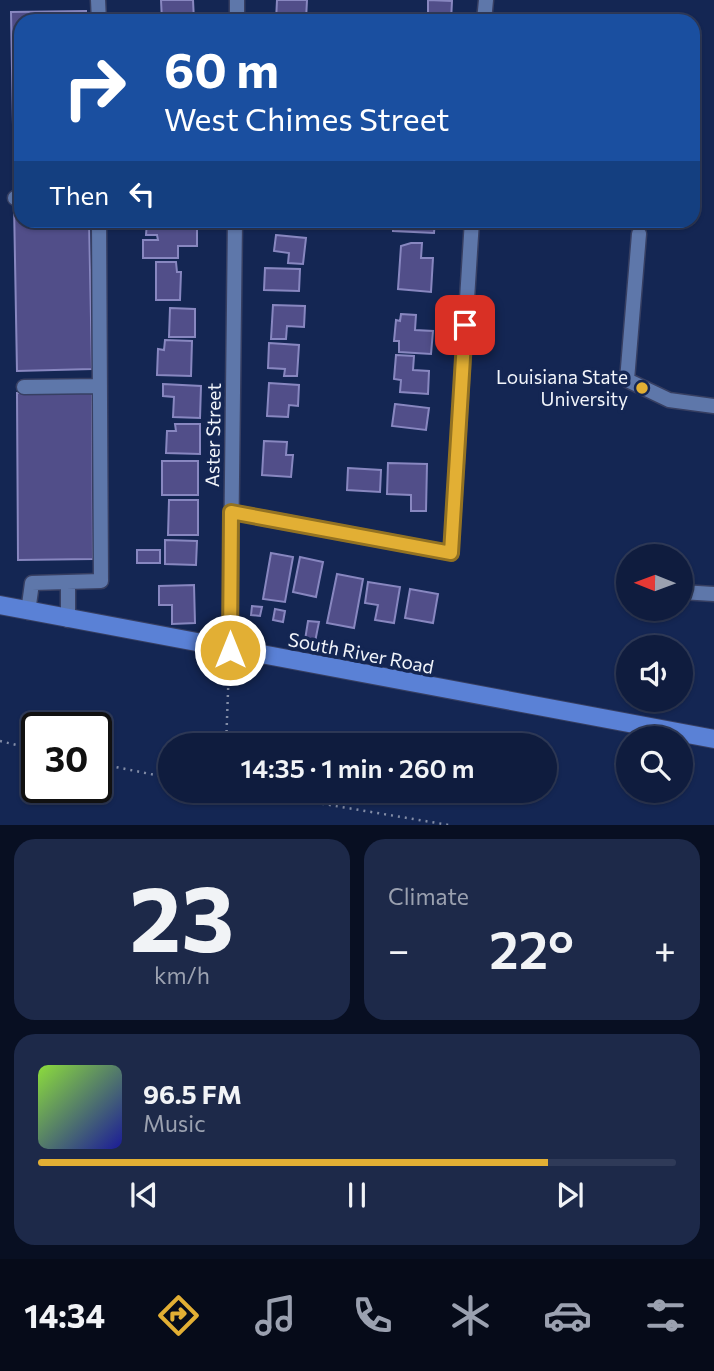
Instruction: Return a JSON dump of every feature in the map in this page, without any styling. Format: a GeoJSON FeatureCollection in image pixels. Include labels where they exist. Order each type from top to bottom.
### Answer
{"type":"FeatureCollection","features":[{"type":"Feature","properties":{"kind":"main road","name":"South River Road"},"geometry":{"type":"LineString","coordinates":[[0,605],[68,620],[714,739]]}},
{"type":"Feature","properties":{"kind":"street"},"geometry":{"type":"LineString","coordinates":[[28,612],[32,583],[101,581],[99,228]]}},
{"type":"Feature","properties":{"kind":"street","name":"Aster Street"},"geometry":{"type":"LineString","coordinates":[[230,650],[234,228]]}},
{"type":"Feature","properties":{"kind":"street"},"geometry":{"type":"LineString","coordinates":[[231,512],[451,553],[471,228]]}},
{"type":"Feature","properties":{"kind":"street"},"geometry":{"type":"LineString","coordinates":[[639,234],[627,380],[669,400],[714,405]]}},
{"type":"Feature","properties":{"kind":"street"},"geometry":{"type":"LineString","coordinates":[[24,387],[100,386]]}},
{"type":"Feature","properties":{"kind":"street"},"geometry":{"type":"LineString","coordinates":[[68,583],[68,620]]}},
{"type":"Feature","properties":{"kind":"street"},"geometry":{"type":"LineString","coordinates":[[693,593],[714,594]]}},
{"type":"Feature","properties":{"kind":"path"},"geometry":{"type":"LineString","coordinates":[[226,733],[230,650]]}},
{"type":"Feature","properties":{"kind":"path"},"geometry":{"type":"LineString","coordinates":[[0,741],[21,746]]}},
{"type":"Feature","properties":{"kind":"path"},"geometry":{"type":"LineString","coordinates":[[112,766],[158,776]]}},
{"type":"Feature","properties":{"kind":"path"},"geometry":{"type":"LineString","coordinates":[[318,803],[449,825]]}},
{"type":"Feature","properties":{"kind":"building"},"geometry":{"type":"Polygon","coordinates":[[[161,0],[193,0],[194,14],[162,14],[161,0]]]}},
{"type":"Feature","properties":{"kind":"building"},"geometry":{"type":"Polygon","coordinates":[[[277,0],[307,0],[306,14],[276,14],[277,0]]]}},
{"type":"Feature","properties":{"kind":"building"},"geometry":{"type":"Polygon","coordinates":[[[428,0],[452,1],[451,14],[428,14],[428,0]]]}},
{"type":"Feature","properties":{"kind":"building"},"geometry":{"type":"Polygon","coordinates":[[[86,11],[86,14],[14,14],[14,181],[11,12],[86,11]]]}},
{"type":"Feature","properties":{"kind":"building"},"geometry":{"type":"Polygon","coordinates":[[[14,228],[89,228],[92,369],[17,371],[14,228]]]}},
{"type":"Feature","properties":{"kind":"building"},"geometry":{"type":"Polygon","coordinates":[[[147,228],[197,228],[197,246],[178,246],[178,258],[143,258],[143,240],[158,240],[157,235],[146,235],[147,228]]]}},
{"type":"Feature","properties":{"kind":"building"},"geometry":{"type":"Polygon","coordinates":[[[393,228],[434,228],[434,233],[393,231],[393,228]]]}},
{"type":"Feature","properties":{"kind":"building"},"geometry":{"type":"Polygon","coordinates":[[[276,235],[306,238],[303,264],[288,263],[289,253],[274,251],[276,235]]]}},
{"type":"Feature","properties":{"kind":"building"},"geometry":{"type":"Polygon","coordinates":[[[422,243],[421,258],[433,258],[431,292],[398,289],[401,246],[422,243]]]}},
{"type":"Feature","properties":{"kind":"building"},"geometry":{"type":"Polygon","coordinates":[[[156,262],[176,262],[177,272],[181,272],[180,300],[156,300],[156,262]]]}},
{"type":"Feature","properties":{"kind":"building"},"geometry":{"type":"Polygon","coordinates":[[[265,268],[300,269],[299,291],[264,290],[265,268]]]}},
{"type":"Feature","properties":{"kind":"building"},"geometry":{"type":"Polygon","coordinates":[[[273,305],[305,306],[304,327],[287,326],[286,339],[271,339],[273,305]]]}},
{"type":"Feature","properties":{"kind":"building"},"geometry":{"type":"Polygon","coordinates":[[[170,308],[195,309],[195,337],[169,337],[170,308]]]}},
{"type":"Feature","properties":{"kind":"building"},"geometry":{"type":"Polygon","coordinates":[[[401,314],[416,315],[415,330],[433,331],[431,354],[399,352],[399,341],[394,341],[396,320],[400,321],[401,314]]]}},
{"type":"Feature","properties":{"kind":"building"},"geometry":{"type":"Polygon","coordinates":[[[165,340],[192,341],[191,376],[157,375],[158,349],[164,350],[165,340]]]}},
{"type":"Feature","properties":{"kind":"building"},"geometry":{"type":"Polygon","coordinates":[[[269,343],[299,345],[297,376],[284,376],[285,369],[268,368],[269,343]]]}},
{"type":"Feature","properties":{"kind":"building"},"geometry":{"type":"Polygon","coordinates":[[[396,355],[414,356],[413,370],[429,371],[428,394],[400,392],[401,380],[394,379],[396,355]]]}},
{"type":"Feature","properties":{"kind":"building"},"geometry":{"type":"Polygon","coordinates":[[[269,383],[299,385],[298,406],[289,405],[288,417],[267,416],[269,383]]]}},
{"type":"Feature","properties":{"kind":"building"},"geometry":{"type":"Polygon","coordinates":[[[163,384],[201,386],[200,418],[173,417],[174,397],[163,396],[163,384]]]}},
{"type":"Feature","properties":{"kind":"building"},"geometry":{"type":"Polygon","coordinates":[[[17,393],[92,393],[93,559],[18,560],[17,393]]]}},
{"type":"Feature","properties":{"kind":"building"},"geometry":{"type":"Polygon","coordinates":[[[395,404],[429,408],[426,430],[392,426],[395,404]]]}},
{"type":"Feature","properties":{"kind":"building"},"geometry":{"type":"Polygon","coordinates":[[[175,424],[200,424],[200,454],[166,453],[167,431],[176,431],[175,424]]]}},
{"type":"Feature","properties":{"kind":"building"},"geometry":{"type":"Polygon","coordinates":[[[264,441],[287,442],[286,455],[293,455],[291,477],[262,475],[264,441]]]}},
{"type":"Feature","properties":{"kind":"building"},"geometry":{"type":"Polygon","coordinates":[[[162,461],[198,461],[198,495],[162,495],[162,461]]]}},
{"type":"Feature","properties":{"kind":"building"},"geometry":{"type":"Polygon","coordinates":[[[388,463],[427,464],[426,511],[411,511],[411,495],[387,494],[388,463]]]}},
{"type":"Feature","properties":{"kind":"building"},"geometry":{"type":"Polygon","coordinates":[[[348,468],[381,470],[380,492],[347,490],[348,468]]]}},
{"type":"Feature","properties":{"kind":"building"},"geometry":{"type":"Polygon","coordinates":[[[169,500],[198,500],[198,535],[168,535],[169,500]]]}},
{"type":"Feature","properties":{"kind":"building"},"geometry":{"type":"Polygon","coordinates":[[[165,540],[197,541],[196,565],[165,564],[165,540]]]}},
{"type":"Feature","properties":{"kind":"building"},"geometry":{"type":"Polygon","coordinates":[[[137,550],[160,550],[160,563],[137,563],[137,550]]]}},
{"type":"Feature","properties":{"kind":"building"},"geometry":{"type":"Polygon","coordinates":[[[271,553],[293,557],[285,602],[263,599],[271,553]]]}},
{"type":"Feature","properties":{"kind":"building"},"geometry":{"type":"Polygon","coordinates":[[[300,557],[323,562],[316,597],[293,592],[300,557]]]}},
{"type":"Feature","properties":{"kind":"building"},"geometry":{"type":"Polygon","coordinates":[[[337,574],[363,579],[354,628],[327,623],[337,574]]]}},
{"type":"Feature","properties":{"kind":"building"},"geometry":{"type":"Polygon","coordinates":[[[368,582],[400,587],[394,623],[375,620],[378,605],[365,603],[368,582]]]}},
{"type":"Feature","properties":{"kind":"building"},"geometry":{"type":"Polygon","coordinates":[[[194,585],[195,623],[172,624],[172,605],[159,605],[159,586],[194,585]]]}},
{"type":"Feature","properties":{"kind":"building"},"geometry":{"type":"Polygon","coordinates":[[[410,589],[438,594],[433,623],[405,618],[410,589]]]}},
{"type":"Feature","properties":{"kind":"building"},"geometry":{"type":"Polygon","coordinates":[[[252,606],[262,607],[260,616],[251,615],[252,606]]]}},
{"type":"Feature","properties":{"kind":"building"},"geometry":{"type":"Polygon","coordinates":[[[275,609],[285,611],[283,622],[273,620],[275,609]]]}},
{"type":"Feature","properties":{"kind":"building"},"geometry":{"type":"Polygon","coordinates":[[[308,621],[319,622],[315,642],[305,640],[308,621]]]}},
{"type":"Feature","properties":{"kind":"place","name":"Louisiana State University"},"geometry":{"type":"Point","coordinates":[642,388]}},
{"type":"Feature","properties":{"kind":"route"},"geometry":{"type":"LineString","coordinates":[[230,650],[231,512],[451,553],[465,325]]}}]}
